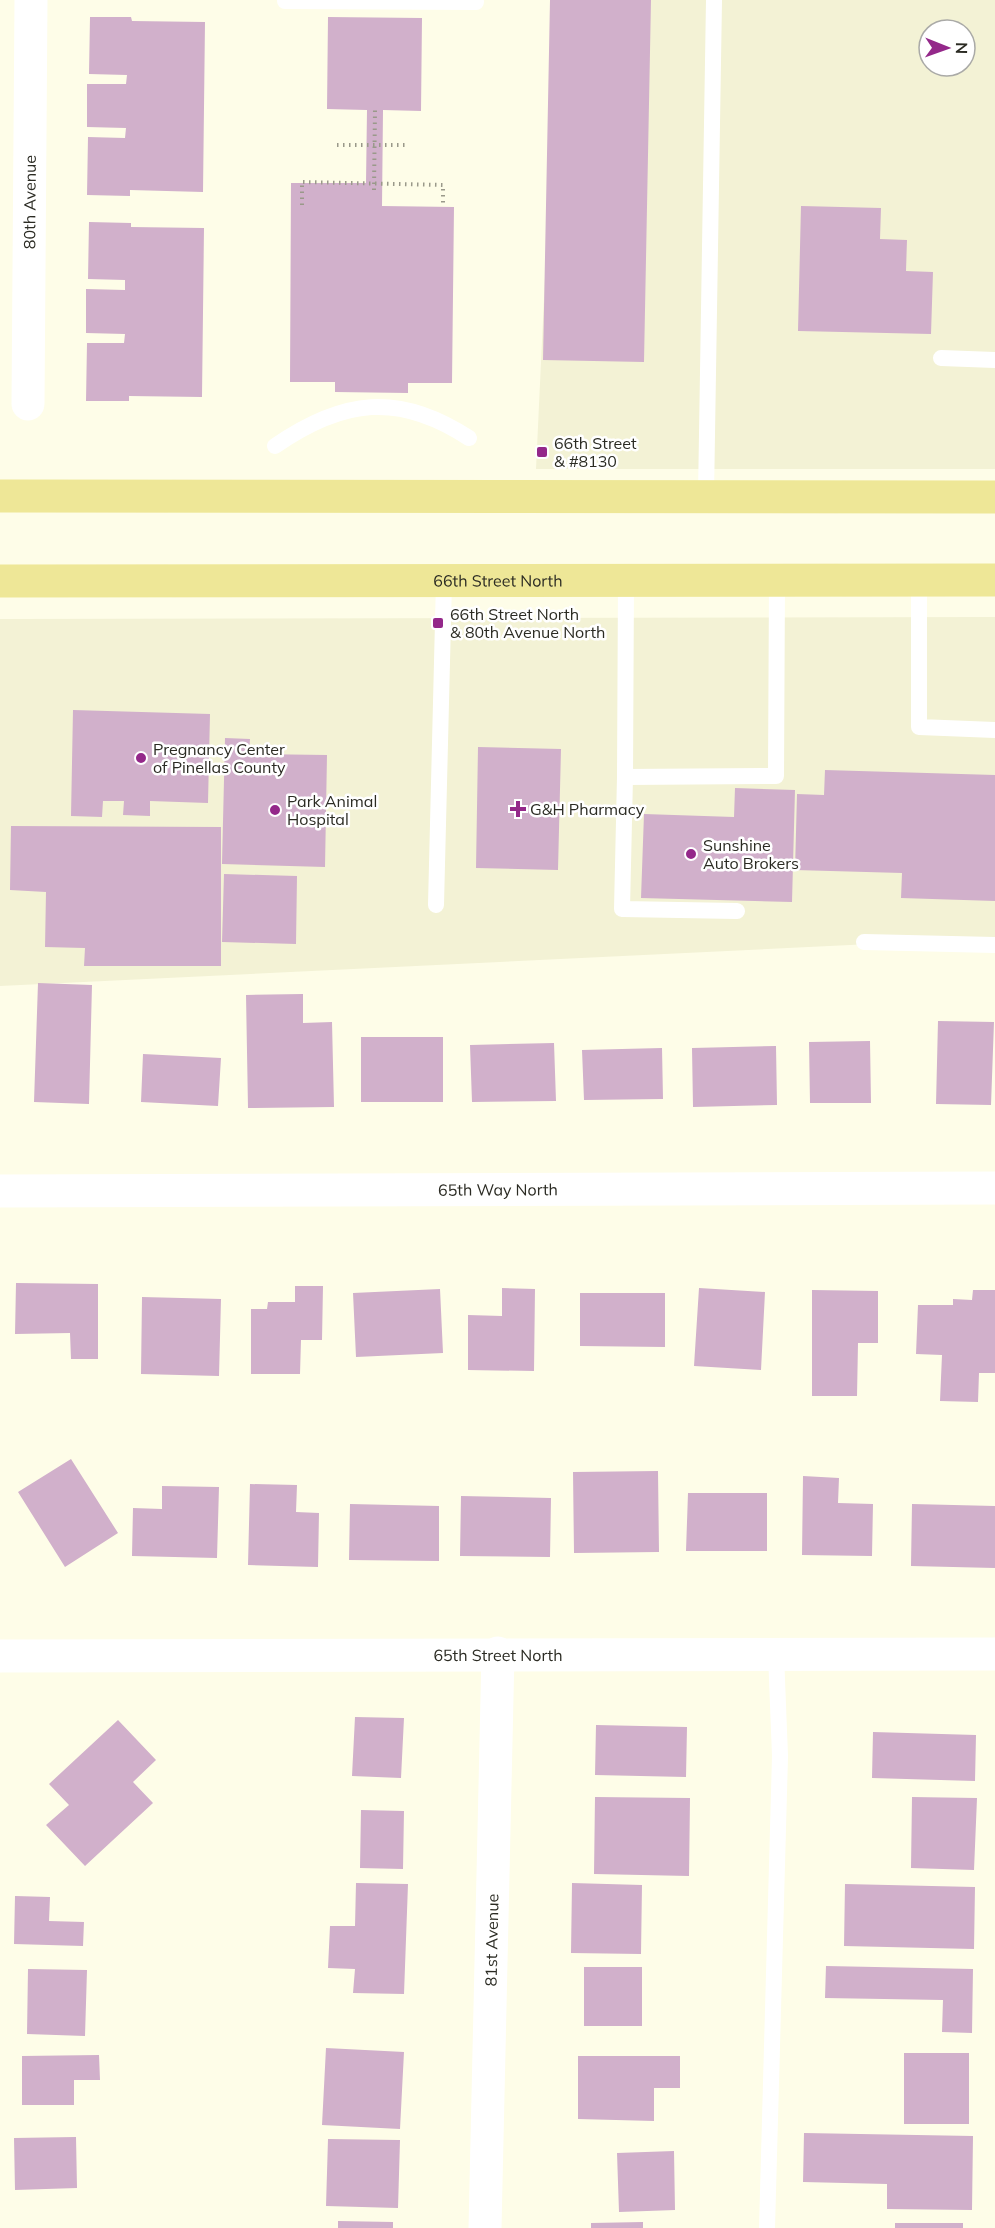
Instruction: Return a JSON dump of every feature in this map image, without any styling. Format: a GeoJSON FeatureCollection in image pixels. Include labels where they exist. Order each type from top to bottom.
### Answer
{"type":"FeatureCollection","features":[{"type":"Feature","properties":{"kind":"main road"},"geometry":{"type":"LineString","coordinates":[[0,496],[995,497]]}},
{"type":"Feature","properties":{"kind":"main road","name":"66th Street North"},"geometry":{"type":"LineString","coordinates":[[0,581],[995,580]]}},
{"type":"Feature","properties":{"kind":"street","name":"80th Avenue"},"geometry":{"type":"LineString","coordinates":[[28,404],[14,226],[31,0]]}},
{"type":"Feature","properties":{"kind":"street","name":"65th Way North"},"geometry":{"type":"LineString","coordinates":[[0,1191],[995,1188]]}},
{"type":"Feature","properties":{"kind":"street","name":"65th Street North"},"geometry":{"type":"LineString","coordinates":[[0,1656],[498,1653],[995,1654]]}},
{"type":"Feature","properties":{"kind":"street","name":"81st Avenue"},"geometry":{"type":"LineString","coordinates":[[485,2228],[498,1653]]}},
{"type":"Feature","properties":{"kind":"lane"},"geometry":{"type":"LineString","coordinates":[[706,496],[714,0]]}},
{"type":"Feature","properties":{"kind":"lane"},"geometry":{"type":"LineString","coordinates":[[285,1],[476,2]]}},
{"type":"Feature","properties":{"kind":"lane"},"geometry":{"type":"LineString","coordinates":[[941,358],[995,360]]}},
{"type":"Feature","properties":{"kind":"lane"},"geometry":{"type":"LineString","coordinates":[[275,446],[302,428],[332,414],[363,407],[400,408],[422,413],[443,421],[469,438]]}},
{"type":"Feature","properties":{"kind":"lane"},"geometry":{"type":"LineString","coordinates":[[436,905],[444,580]]}},
{"type":"Feature","properties":{"kind":"lane"},"geometry":{"type":"LineString","coordinates":[[626,580],[622,909],[737,911]]}},
{"type":"Feature","properties":{"kind":"lane"},"geometry":{"type":"LineString","coordinates":[[625,777],[776,777],[777,580]]}},
{"type":"Feature","properties":{"kind":"lane"},"geometry":{"type":"LineString","coordinates":[[920,580],[919,727],[995,730]]}},
{"type":"Feature","properties":{"kind":"lane"},"geometry":{"type":"LineString","coordinates":[[864,942],[995,945]]}},
{"type":"Feature","properties":{"kind":"lane"},"geometry":{"type":"LineString","coordinates":[[766,2228],[780,1756],[776,1654]]}},
{"type":"Feature","properties":{"kind":"path"},"geometry":{"type":"LineString","coordinates":[[374,190],[375,110]]}},
{"type":"Feature","properties":{"kind":"path"},"geometry":{"type":"LineString","coordinates":[[337,145],[409,145]]}},
{"type":"Feature","properties":{"kind":"path"},"geometry":{"type":"LineString","coordinates":[[302,206],[302,182],[443,185],[443,207]]}},
{"type":"Feature","properties":{"kind":"shaded area"},"geometry":{"type":"Polygon","coordinates":[[[558,0],[995,0],[995,469],[536,469],[558,0]]]}},
{"type":"Feature","properties":{"kind":"shaded area"},"geometry":{"type":"Polygon","coordinates":[[[995,617],[995,938],[0,986],[0,619],[995,617]]]}},
{"type":"Feature","properties":{"kind":"building"},"geometry":{"type":"Polygon","coordinates":[[[550,0],[651,0],[644,362],[543,360],[550,0]]]}},
{"type":"Feature","properties":{"kind":"building"},"geometry":{"type":"Polygon","coordinates":[[[90,17],[131,17],[132,21],[205,22],[203,192],[130,190],[130,196],[87,195],[88,137],[125,138],[126,128],[87,127],[87,84],[126,84],[127,75],[89,74],[90,17]]]}},
{"type":"Feature","properties":{"kind":"building"},"geometry":{"type":"Polygon","coordinates":[[[328,17],[422,18],[421,111],[383,110],[382,206],[454,207],[452,383],[408,383],[408,393],[335,392],[335,382],[290,382],[291,183],[366,183],[367,110],[327,109],[328,17]]]}},
{"type":"Feature","properties":{"kind":"building"},"geometry":{"type":"Polygon","coordinates":[[[801,206],[881,208],[880,239],[907,240],[906,271],[933,272],[931,334],[798,331],[801,206]]]}},
{"type":"Feature","properties":{"kind":"building"},"geometry":{"type":"Polygon","coordinates":[[[89,222],[131,223],[131,227],[204,228],[202,397],[129,396],[129,401],[86,401],[87,343],[124,343],[125,334],[86,333],[86,289],[125,290],[125,280],[88,279],[89,222]]]}},
{"type":"Feature","properties":{"kind":"building","name":"Pregnancy Center of Pinellas County"},"geometry":{"type":"Polygon","coordinates":[[[73,710],[210,714],[208,803],[150,801],[150,816],[123,815],[124,801],[103,801],[102,817],[71,816],[73,710]]]}},
{"type":"Feature","properties":{"kind":"building","name":"Park Animal Hospital"},"geometry":{"type":"Polygon","coordinates":[[[225,738],[250,739],[249,754],[327,755],[325,867],[222,864],[225,738]]]}},
{"type":"Feature","properties":{"kind":"building","name":"G&H Pharmacy"},"geometry":{"type":"Polygon","coordinates":[[[478,747],[561,749],[558,870],[476,868],[478,747]]]}},
{"type":"Feature","properties":{"kind":"building"},"geometry":{"type":"Polygon","coordinates":[[[825,770],[995,775],[995,901],[901,898],[902,873],[795,870],[797,794],[824,795],[825,770]]]}},
{"type":"Feature","properties":{"kind":"building"},"geometry":{"type":"Polygon","coordinates":[[[735,788],[795,790],[792,902],[641,898],[644,814],[734,817],[735,788]]]}},
{"type":"Feature","properties":{"kind":"building"},"geometry":{"type":"Polygon","coordinates":[[[11,826],[221,827],[221,966],[84,966],[85,948],[45,947],[46,892],[10,890],[11,826]]]}},
{"type":"Feature","properties":{"kind":"building"},"geometry":{"type":"Polygon","coordinates":[[[224,874],[297,876],[296,944],[222,942],[224,874]]]}},
{"type":"Feature","properties":{"kind":"building"},"geometry":{"type":"Polygon","coordinates":[[[38,983],[92,985],[89,1104],[34,1102],[38,983]]]}},
{"type":"Feature","properties":{"kind":"building"},"geometry":{"type":"Polygon","coordinates":[[[303,994],[303,1023],[332,1022],[334,1107],[248,1108],[246,995],[303,994]]]}},
{"type":"Feature","properties":{"kind":"building"},"geometry":{"type":"Polygon","coordinates":[[[938,1021],[994,1022],[991,1105],[936,1104],[938,1021]]]}},
{"type":"Feature","properties":{"kind":"building"},"geometry":{"type":"Polygon","coordinates":[[[361,1037],[443,1037],[443,1102],[361,1102],[361,1037]]]}},
{"type":"Feature","properties":{"kind":"building"},"geometry":{"type":"Polygon","coordinates":[[[870,1041],[871,1103],[810,1103],[809,1042],[870,1041]]]}},
{"type":"Feature","properties":{"kind":"building"},"geometry":{"type":"Polygon","coordinates":[[[554,1043],[556,1101],[472,1102],[470,1045],[554,1043]]]}},
{"type":"Feature","properties":{"kind":"building"},"geometry":{"type":"Polygon","coordinates":[[[776,1046],[777,1105],[693,1107],[692,1048],[776,1046]]]}},
{"type":"Feature","properties":{"kind":"building"},"geometry":{"type":"Polygon","coordinates":[[[662,1048],[663,1099],[584,1100],[582,1050],[662,1048]]]}},
{"type":"Feature","properties":{"kind":"building"},"geometry":{"type":"Polygon","coordinates":[[[143,1054],[221,1058],[218,1106],[141,1102],[143,1054]]]}},
{"type":"Feature","properties":{"kind":"building"},"geometry":{"type":"Polygon","coordinates":[[[16,1283],[98,1284],[98,1359],[71,1359],[70,1333],[15,1334],[16,1283]]]}},
{"type":"Feature","properties":{"kind":"building"},"geometry":{"type":"Polygon","coordinates":[[[295,1286],[323,1286],[322,1340],[301,1340],[300,1374],[251,1374],[251,1309],[267,1309],[268,1302],[295,1302],[295,1286]]]}},
{"type":"Feature","properties":{"kind":"building"},"geometry":{"type":"Polygon","coordinates":[[[502,1288],[535,1289],[534,1371],[468,1370],[468,1315],[502,1316],[502,1288]]]}},
{"type":"Feature","properties":{"kind":"building"},"geometry":{"type":"Polygon","coordinates":[[[699,1288],[765,1292],[761,1370],[694,1366],[699,1288]]]}},
{"type":"Feature","properties":{"kind":"building"},"geometry":{"type":"Polygon","coordinates":[[[440,1289],[443,1353],[356,1357],[353,1293],[440,1289]]]}},
{"type":"Feature","properties":{"kind":"building"},"geometry":{"type":"Polygon","coordinates":[[[812,1290],[878,1291],[878,1343],[858,1343],[857,1396],[812,1396],[812,1290]]]}},
{"type":"Feature","properties":{"kind":"building"},"geometry":{"type":"Polygon","coordinates":[[[973,1290],[995,1290],[995,1373],[979,1373],[978,1402],[940,1401],[942,1355],[916,1354],[918,1305],[953,1305],[953,1299],[972,1300],[973,1290]]]}},
{"type":"Feature","properties":{"kind":"building"},"geometry":{"type":"Polygon","coordinates":[[[580,1293],[665,1293],[665,1347],[580,1346],[580,1293]]]}},
{"type":"Feature","properties":{"kind":"building"},"geometry":{"type":"Polygon","coordinates":[[[142,1297],[221,1299],[219,1376],[141,1374],[142,1297]]]}},
{"type":"Feature","properties":{"kind":"building"},"geometry":{"type":"Polygon","coordinates":[[[71,1459],[118,1533],[65,1567],[18,1492],[71,1459]]]}},
{"type":"Feature","properties":{"kind":"building"},"geometry":{"type":"Polygon","coordinates":[[[658,1471],[659,1552],[574,1553],[573,1472],[658,1471]]]}},
{"type":"Feature","properties":{"kind":"building"},"geometry":{"type":"Polygon","coordinates":[[[803,1476],[839,1478],[838,1503],[873,1504],[872,1556],[802,1555],[803,1476]]]}},
{"type":"Feature","properties":{"kind":"building"},"geometry":{"type":"Polygon","coordinates":[[[250,1484],[297,1485],[296,1512],[319,1513],[318,1567],[248,1565],[250,1484]]]}},
{"type":"Feature","properties":{"kind":"building"},"geometry":{"type":"Polygon","coordinates":[[[162,1486],[219,1487],[217,1558],[132,1556],[133,1508],[162,1509],[162,1486]]]}},
{"type":"Feature","properties":{"kind":"building"},"geometry":{"type":"Polygon","coordinates":[[[688,1493],[767,1493],[767,1551],[686,1551],[688,1493]]]}},
{"type":"Feature","properties":{"kind":"building"},"geometry":{"type":"Polygon","coordinates":[[[461,1496],[551,1498],[550,1557],[460,1556],[461,1496]]]}},
{"type":"Feature","properties":{"kind":"building"},"geometry":{"type":"Polygon","coordinates":[[[350,1504],[439,1506],[439,1561],[349,1560],[350,1504]]]}},
{"type":"Feature","properties":{"kind":"building"},"geometry":{"type":"Polygon","coordinates":[[[912,1504],[995,1506],[995,1568],[911,1566],[912,1504]]]}},
{"type":"Feature","properties":{"kind":"building"},"geometry":{"type":"Polygon","coordinates":[[[355,1717],[404,1718],[401,1778],[352,1776],[355,1717]]]}},
{"type":"Feature","properties":{"kind":"building"},"geometry":{"type":"Polygon","coordinates":[[[118,1720],[156,1760],[133,1782],[153,1803],[85,1866],[46,1825],[69,1805],[49,1784],[118,1720]]]}},
{"type":"Feature","properties":{"kind":"building"},"geometry":{"type":"Polygon","coordinates":[[[596,1725],[687,1727],[686,1777],[595,1775],[596,1725]]]}},
{"type":"Feature","properties":{"kind":"building"},"geometry":{"type":"Polygon","coordinates":[[[873,1732],[976,1735],[975,1781],[872,1778],[873,1732]]]}},
{"type":"Feature","properties":{"kind":"building"},"geometry":{"type":"Polygon","coordinates":[[[595,1797],[690,1798],[689,1876],[594,1874],[595,1797]]]}},
{"type":"Feature","properties":{"kind":"building"},"geometry":{"type":"Polygon","coordinates":[[[912,1797],[977,1798],[974,1870],[911,1868],[912,1797]]]}},
{"type":"Feature","properties":{"kind":"building"},"geometry":{"type":"Polygon","coordinates":[[[361,1810],[404,1811],[403,1869],[360,1868],[361,1810]]]}},
{"type":"Feature","properties":{"kind":"building"},"geometry":{"type":"Polygon","coordinates":[[[356,1883],[408,1884],[404,1994],[353,1993],[355,1969],[328,1968],[330,1926],[355,1926],[356,1883]]]}},
{"type":"Feature","properties":{"kind":"building"},"geometry":{"type":"Polygon","coordinates":[[[572,1883],[642,1885],[641,1954],[571,1953],[572,1883]]]}},
{"type":"Feature","properties":{"kind":"building"},"geometry":{"type":"Polygon","coordinates":[[[845,1884],[975,1887],[974,1949],[844,1946],[845,1884]]]}},
{"type":"Feature","properties":{"kind":"building"},"geometry":{"type":"Polygon","coordinates":[[[15,1896],[50,1897],[49,1921],[84,1922],[83,1946],[14,1944],[15,1896]]]}},
{"type":"Feature","properties":{"kind":"building"},"geometry":{"type":"Polygon","coordinates":[[[826,1966],[973,1969],[972,2033],[942,2032],[943,2000],[825,1998],[826,1966]]]}},
{"type":"Feature","properties":{"kind":"building"},"geometry":{"type":"Polygon","coordinates":[[[584,1967],[642,1967],[642,2026],[584,2026],[584,1967]]]}},
{"type":"Feature","properties":{"kind":"building"},"geometry":{"type":"Polygon","coordinates":[[[28,1969],[87,1970],[85,2036],[27,2034],[28,1969]]]}},
{"type":"Feature","properties":{"kind":"building"},"geometry":{"type":"Polygon","coordinates":[[[326,2048],[404,2052],[400,2129],[322,2125],[326,2048]]]}},
{"type":"Feature","properties":{"kind":"building"},"geometry":{"type":"Polygon","coordinates":[[[904,2053],[969,2053],[969,2124],[904,2124],[904,2053]]]}},
{"type":"Feature","properties":{"kind":"building"},"geometry":{"type":"Polygon","coordinates":[[[99,2055],[100,2080],[74,2080],[74,2105],[22,2105],[22,2056],[99,2055]]]}},
{"type":"Feature","properties":{"kind":"building"},"geometry":{"type":"Polygon","coordinates":[[[578,2056],[680,2056],[680,2088],[654,2088],[654,2121],[578,2119],[578,2056]]]}},
{"type":"Feature","properties":{"kind":"building"},"geometry":{"type":"Polygon","coordinates":[[[804,2133],[973,2136],[972,2210],[887,2209],[887,2184],[803,2182],[804,2133]]]}},
{"type":"Feature","properties":{"kind":"building"},"geometry":{"type":"Polygon","coordinates":[[[76,2137],[77,2188],[15,2190],[14,2138],[76,2137]]]}},
{"type":"Feature","properties":{"kind":"building"},"geometry":{"type":"Polygon","coordinates":[[[328,2139],[400,2140],[398,2208],[326,2206],[328,2139]]]}},
{"type":"Feature","properties":{"kind":"building"},"geometry":{"type":"Polygon","coordinates":[[[674,2151],[675,2210],[619,2212],[617,2153],[674,2151]]]}},
{"type":"Feature","properties":{"kind":"building"},"geometry":{"type":"Polygon","coordinates":[[[338,2221],[393,2222],[393,2228],[338,2228],[338,2221]]]}},
{"type":"Feature","properties":{"kind":"building"},"geometry":{"type":"Polygon","coordinates":[[[643,2222],[643,2228],[591,2228],[591,2223],[643,2222]]]}},
{"type":"Feature","properties":{"kind":"building"},"geometry":{"type":"Polygon","coordinates":[[[895,2223],[963,2223],[963,2228],[895,2228],[895,2223]]]}},
{"type":"Feature","properties":{"kind":"place","name":"66th Street & #8130"},"geometry":{"type":"Point","coordinates":[542,452]}},
{"type":"Feature","properties":{"kind":"place","name":"66th Street North & 80th Avenue North"},"geometry":{"type":"Point","coordinates":[438,623]}},
{"type":"Feature","properties":{"kind":"place","name":"Pregnancy Center of Pinellas County"},"geometry":{"type":"Point","coordinates":[141,758]}},
{"type":"Feature","properties":{"kind":"place","name":"G&H Pharmacy"},"geometry":{"type":"Point","coordinates":[518,809]}},
{"type":"Feature","properties":{"kind":"place","name":"Park Animal Hospital"},"geometry":{"type":"Point","coordinates":[275,810]}},
{"type":"Feature","properties":{"kind":"place","name":"Sunshine Auto Brokers"},"geometry":{"type":"Point","coordinates":[691,854]}}]}
